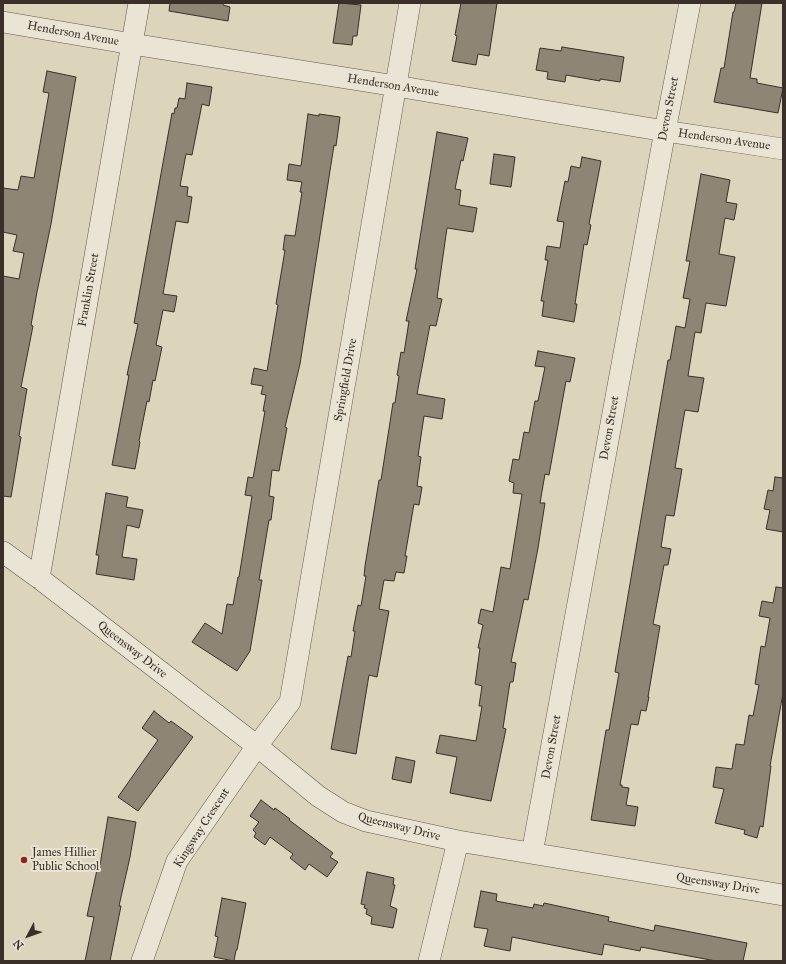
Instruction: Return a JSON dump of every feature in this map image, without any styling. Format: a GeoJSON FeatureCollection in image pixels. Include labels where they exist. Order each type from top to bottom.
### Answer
{"type":"FeatureCollection","features":[{"type":"Feature","properties":{"kind":"street","name":"Franklin Street"},"geometry":{"type":"LineString","coordinates":[[39,578],[139,3]]}},
{"type":"Feature","properties":{"kind":"street","name":"Springfield Drive"},"geometry":{"type":"LineString","coordinates":[[257,746],[290,702],[410,3]]}},
{"type":"Feature","properties":{"kind":"street","name":"Devon Street"},"geometry":{"type":"LineString","coordinates":[[532,853],[664,131],[690,3]]}},
{"type":"Feature","properties":{"kind":"street","name":"Henderson Avenue"},"geometry":{"type":"LineString","coordinates":[[3,22],[664,131],[783,148]]}},
{"type":"Feature","properties":{"kind":"street","name":"Queensway Drive"},"geometry":{"type":"LineString","coordinates":[[3,552],[257,746],[318,796],[343,812],[366,821],[458,841],[783,895]]}},
{"type":"Feature","properties":{"kind":"street","name":"Kingsway Crescent"},"geometry":{"type":"LineString","coordinates":[[142,961],[177,861],[257,746]]}},
{"type":"Feature","properties":{"kind":"street"},"geometry":{"type":"LineString","coordinates":[[429,961],[458,841]]}},
{"type":"Feature","properties":{"kind":"building"},"geometry":{"type":"Polygon","coordinates":[[[170,3],[223,3],[223,5],[230,7],[228,21],[169,11],[170,3]]]}},
{"type":"Feature","properties":{"kind":"building"},"geometry":{"type":"Polygon","coordinates":[[[339,3],[361,5],[357,36],[353,36],[352,45],[333,43],[339,3]]]}},
{"type":"Feature","properties":{"kind":"building"},"geometry":{"type":"Polygon","coordinates":[[[461,3],[497,3],[489,56],[478,54],[476,65],[452,61],[461,3]]]}},
{"type":"Feature","properties":{"kind":"building"},"geometry":{"type":"Polygon","coordinates":[[[736,3],[762,3],[750,78],[757,79],[757,83],[783,88],[778,113],[714,102],[721,68],[724,68],[733,12],[736,3]]]}},
{"type":"Feature","properties":{"kind":"building"},"geometry":{"type":"Polygon","coordinates":[[[562,47],[624,57],[620,82],[600,79],[600,81],[566,75],[565,82],[547,79],[548,72],[536,70],[540,48],[561,51],[562,47]]]}},
{"type":"Feature","properties":{"kind":"building"},"geometry":{"type":"Polygon","coordinates":[[[47,71],[76,77],[21,387],[27,389],[11,497],[3,496],[3,276],[19,279],[24,253],[13,251],[17,235],[3,232],[3,188],[18,190],[21,176],[34,178],[49,93],[43,92],[47,71]]]}},
{"type":"Feature","properties":{"kind":"building"},"geometry":{"type":"Polygon","coordinates":[[[187,83],[212,87],[209,106],[202,104],[192,155],[186,154],[180,186],[188,187],[187,196],[192,197],[188,223],[176,221],[163,294],[177,296],[174,312],[163,310],[156,345],[162,347],[155,381],[153,380],[149,402],[147,401],[135,469],[112,465],[129,375],[127,375],[138,324],[134,323],[172,113],[174,114],[175,108],[177,108],[179,98],[185,99],[187,83]]]}},
{"type":"Feature","properties":{"kind":"building"},"geometry":{"type":"Polygon","coordinates":[[[308,114],[340,117],[336,146],[334,145],[300,364],[285,427],[287,428],[279,471],[272,470],[269,496],[274,497],[259,580],[262,580],[250,651],[237,671],[192,642],[205,623],[222,634],[227,604],[233,605],[252,496],[245,495],[248,477],[253,478],[265,411],[263,411],[266,395],[261,394],[263,386],[251,384],[254,368],[267,371],[278,305],[276,304],[285,250],[283,250],[285,235],[295,236],[302,192],[300,192],[302,182],[287,180],[289,164],[301,166],[308,114]]]}},
{"type":"Feature","properties":{"kind":"building"},"geometry":{"type":"Polygon","coordinates":[[[437,132],[468,138],[463,161],[461,160],[455,189],[461,190],[459,205],[477,208],[473,232],[447,228],[437,298],[442,299],[436,326],[430,325],[417,394],[445,399],[442,419],[424,416],[418,456],[421,457],[417,486],[422,487],[419,505],[414,504],[405,556],[407,556],[404,573],[396,572],[394,581],[384,580],[379,609],[389,611],[377,677],[369,675],[356,754],[331,749],[348,656],[351,657],[355,631],[353,631],[358,605],[361,606],[366,576],[364,576],[365,566],[379,480],[381,480],[393,403],[395,403],[399,376],[397,375],[401,352],[404,353],[409,321],[406,321],[417,269],[415,269],[437,132]]]}},
{"type":"Feature","properties":{"kind":"building"},"geometry":{"type":"Polygon","coordinates":[[[494,154],[515,157],[511,187],[490,184],[494,154]]]}},
{"type":"Feature","properties":{"kind":"building"},"geometry":{"type":"Polygon","coordinates":[[[582,157],[601,161],[589,224],[591,225],[587,245],[584,244],[575,304],[577,304],[574,322],[542,316],[544,301],[541,301],[548,260],[545,260],[547,246],[560,248],[564,222],[557,221],[565,181],[568,182],[571,166],[580,168],[582,157]]]}},
{"type":"Feature","properties":{"kind":"building"},"geometry":{"type":"Polygon","coordinates":[[[701,174],[730,180],[726,202],[737,204],[734,220],[725,218],[719,254],[735,257],[726,306],[706,303],[701,333],[695,332],[688,376],[704,378],[698,412],[685,410],[675,468],[682,469],[674,516],[666,515],[661,547],[671,549],[668,565],[664,565],[653,624],[660,626],[649,697],[646,711],[641,710],[638,725],[631,724],[620,785],[622,785],[622,787],[629,788],[626,805],[638,807],[635,826],[591,820],[606,730],[609,730],[619,673],[615,672],[668,360],[670,360],[676,326],[685,328],[690,299],[683,298],[690,261],[686,261],[701,174]]]}},
{"type":"Feature","properties":{"kind":"building"},"geometry":{"type":"Polygon","coordinates":[[[538,351],[575,358],[570,382],[566,381],[549,475],[545,474],[540,503],[545,503],[538,548],[528,600],[524,599],[511,662],[516,663],[513,682],[510,682],[503,728],[506,729],[491,801],[450,793],[457,757],[436,753],[440,735],[476,741],[482,706],[479,706],[482,686],[475,684],[480,648],[478,648],[483,625],[478,623],[481,609],[493,612],[501,567],[510,569],[522,494],[513,493],[514,483],[509,481],[513,459],[519,460],[524,432],[529,433],[535,401],[538,401],[545,367],[535,366],[538,351]]]}},
{"type":"Feature","properties":{"kind":"building"},"geometry":{"type":"Polygon","coordinates":[[[775,477],[783,478],[783,532],[766,529],[770,510],[764,509],[768,490],[773,491],[775,477]]]}},
{"type":"Feature","properties":{"kind":"building"},"geometry":{"type":"Polygon","coordinates":[[[106,493],[128,497],[126,507],[143,510],[139,528],[127,525],[122,557],[137,559],[134,580],[96,574],[99,555],[96,555],[106,493]]]}},
{"type":"Feature","properties":{"kind":"building"},"geometry":{"type":"Polygon","coordinates":[[[776,587],[783,588],[783,693],[770,766],[763,827],[760,826],[757,838],[744,834],[745,830],[715,823],[724,789],[713,787],[716,767],[732,769],[736,744],[744,745],[749,715],[753,716],[759,685],[755,684],[761,646],[765,647],[770,618],[759,616],[762,601],[773,603],[776,587]]]}},
{"type":"Feature","properties":{"kind":"building"},"geometry":{"type":"Polygon","coordinates":[[[154,711],[169,723],[171,721],[193,737],[138,811],[118,797],[158,740],[142,728],[154,711]]]}},
{"type":"Feature","properties":{"kind":"building"},"geometry":{"type":"Polygon","coordinates":[[[396,757],[415,761],[411,783],[392,779],[396,757]]]}},
{"type":"Feature","properties":{"kind":"building"},"geometry":{"type":"Polygon","coordinates":[[[261,800],[274,810],[275,808],[290,819],[289,820],[333,853],[330,857],[338,862],[327,877],[309,864],[305,870],[290,858],[293,854],[270,837],[265,845],[254,837],[256,833],[253,830],[259,822],[250,816],[261,800]]]}},
{"type":"Feature","properties":{"kind":"building"},"geometry":{"type":"Polygon","coordinates":[[[108,817],[136,822],[119,906],[121,906],[110,961],[85,961],[94,917],[87,916],[98,865],[100,865],[108,817]]]}},
{"type":"Feature","properties":{"kind":"building"},"geometry":{"type":"Polygon","coordinates":[[[367,872],[394,878],[393,885],[395,885],[390,906],[397,909],[393,928],[371,924],[372,917],[366,914],[367,909],[364,908],[365,905],[361,904],[367,872]]]}},
{"type":"Feature","properties":{"kind":"building"},"geometry":{"type":"Polygon","coordinates":[[[481,891],[497,894],[496,901],[533,908],[534,904],[543,906],[544,903],[609,917],[608,921],[654,931],[655,925],[747,943],[743,961],[716,961],[641,947],[640,951],[604,944],[602,955],[512,937],[510,951],[484,946],[488,929],[474,927],[481,891]]]}},
{"type":"Feature","properties":{"kind":"building"},"geometry":{"type":"Polygon","coordinates":[[[222,898],[246,903],[234,961],[214,957],[218,937],[215,936],[222,898]]]}},
{"type":"Feature","properties":{"kind":"place","name":"James Hillier Public School"},"geometry":{"type":"Point","coordinates":[24,860]}}]}
